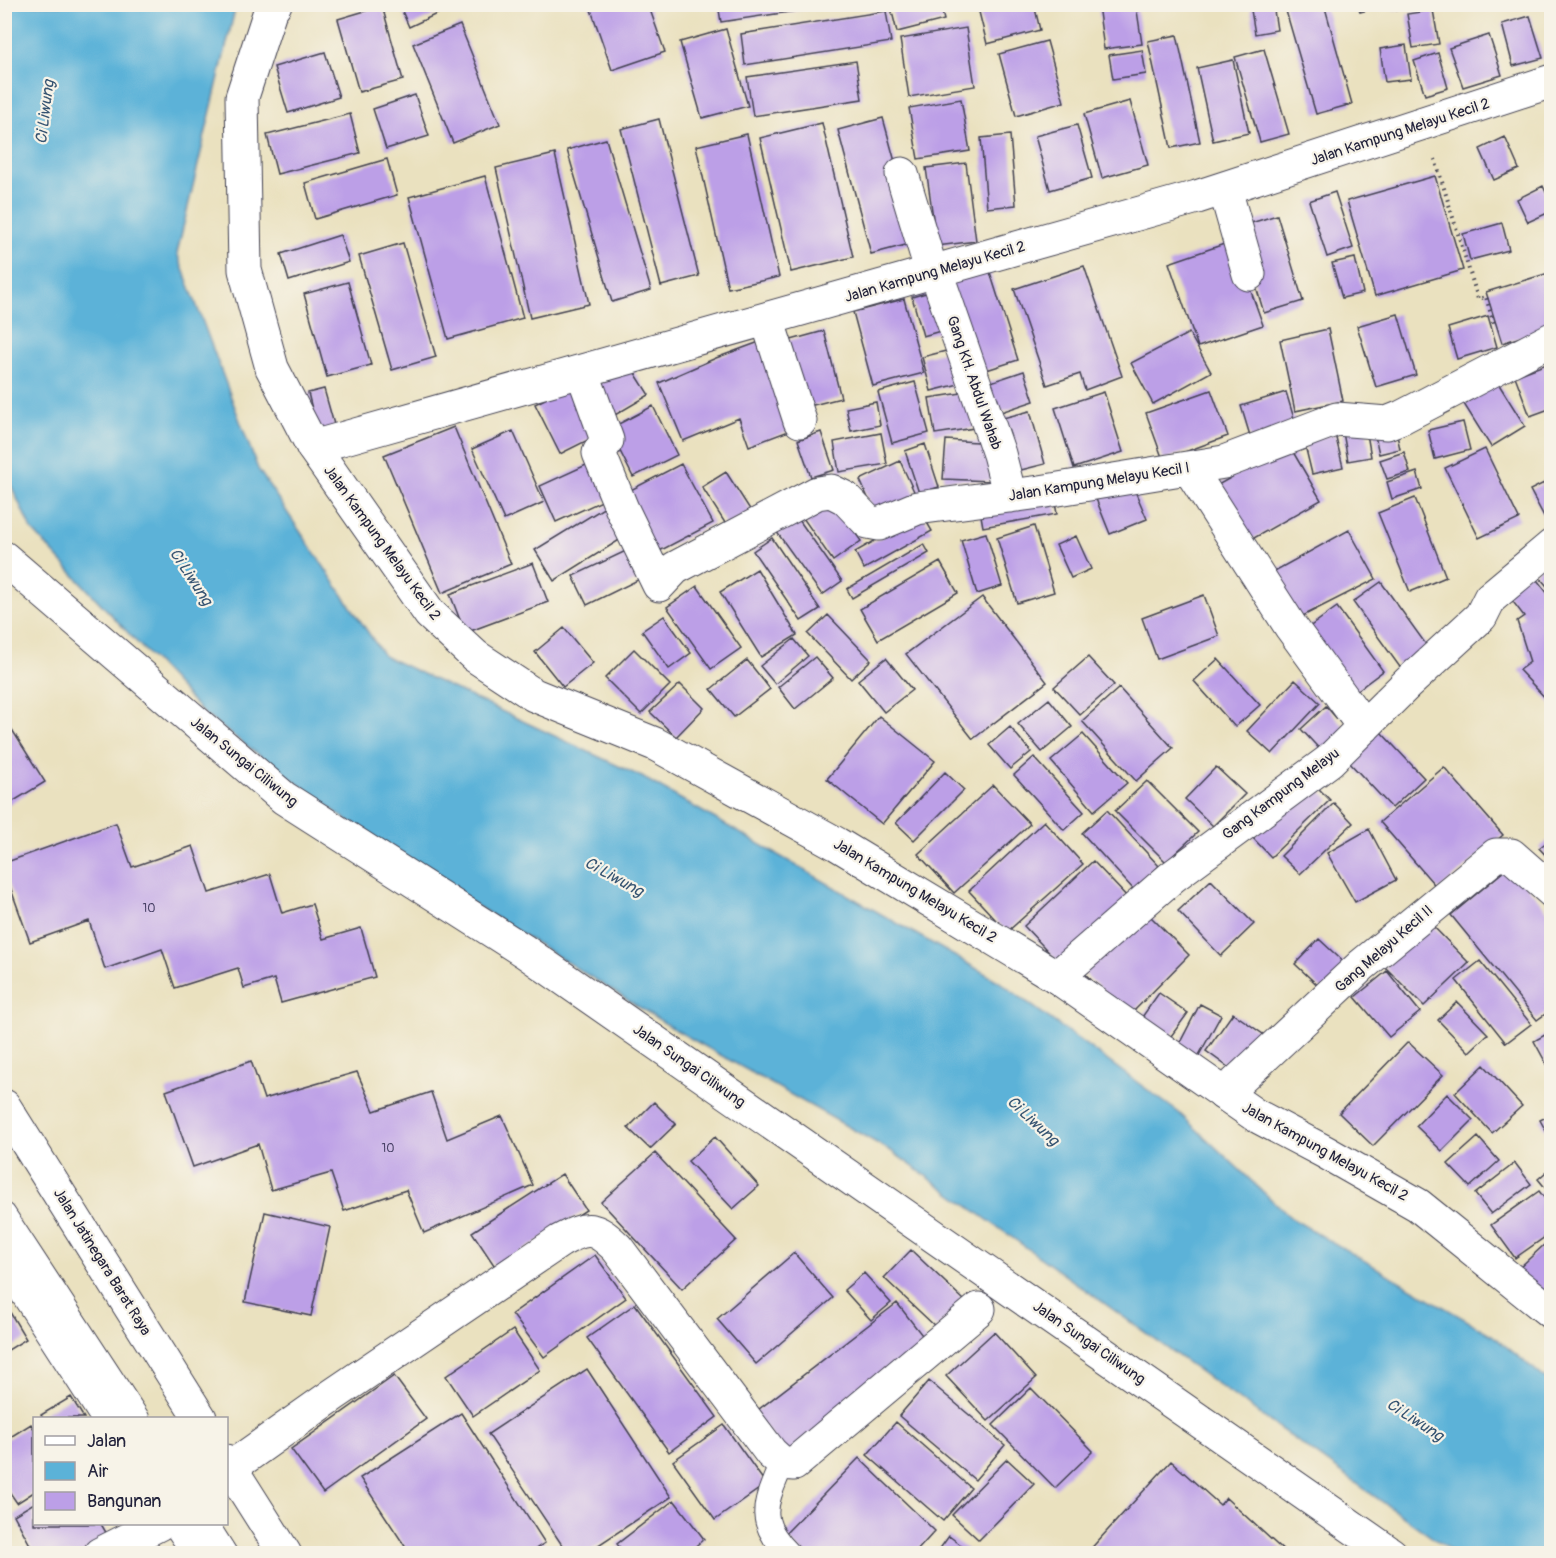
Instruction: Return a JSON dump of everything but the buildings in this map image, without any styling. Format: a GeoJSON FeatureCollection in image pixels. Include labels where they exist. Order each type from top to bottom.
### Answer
{"type":"FeatureCollection","features":[{"type":"Feature","properties":{"kind":"street","name":"Jalan Kampung Melayu Kecil 2"},"geometry":{"type":"LineString","coordinates":[[275,4],[270,11],[242,97],[245,270],[272,368],[313,447],[430,614],[475,656],[534,695],[655,744],[827,838],[1057,977],[1256,1115],[1418,1204],[1551,1313]]}},
{"type":"Feature","properties":{"kind":"street","name":"Jalan Kampung Melayu Kecil 2"},"geometry":{"type":"LineString","coordinates":[[313,447],[1225,189],[1551,81]]}},
{"type":"Feature","properties":{"kind":"street","name":"Gang KH. Abdul Wahab"},"geometry":{"type":"LineString","coordinates":[[902,174],[934,272],[999,454],[1010,496]]}},
{"type":"Feature","properties":{"kind":"street"},"geometry":{"type":"LineString","coordinates":[[1225,189],[1249,274]]}},
{"type":"Feature","properties":{"kind":"street"},"geometry":{"type":"LineString","coordinates":[[767,319],[800,421]]}},
{"type":"Feature","properties":{"kind":"street","name":"Jalan Kampung Melayu Kecil I"},"geometry":{"type":"LineString","coordinates":[[582,371],[607,441],[599,453],[622,509],[659,585],[675,568],[817,493],[831,491],[845,498],[868,522],[879,524],[917,508],[1010,496],[1224,462],[1338,419],[1387,423],[1551,339]]}},
{"type":"Feature","properties":{"kind":"street"},"geometry":{"type":"LineString","coordinates":[[1189,468],[1291,627],[1364,727]]}},
{"type":"Feature","properties":{"kind":"street","name":"Gang Kampung Melayu"},"geometry":{"type":"LineString","coordinates":[[1057,977],[1172,877],[1329,760],[1481,616],[1490,598],[1551,546]]}},
{"type":"Feature","properties":{"kind":"street","name":"Jalan Sungai Ciliwung"},"geometry":{"type":"LineString","coordinates":[[4,558],[284,798],[534,958],[1391,1554]]}},
{"type":"Feature","properties":{"kind":"street","name":"Gang Melayu Kecil II"},"geometry":{"type":"LineString","coordinates":[[1224,1094],[1362,965],[1496,855],[1511,855],[1551,891]]}},
{"type":"Feature","properties":{"kind":"street","name":"Jalan Jatinegara Barat Raya"},"geometry":{"type":"LineString","coordinates":[[4,1106],[199,1417]]}},
{"type":"Feature","properties":{"kind":"street"},"geometry":{"type":"LineString","coordinates":[[285,1554],[228,1464],[560,1241],[577,1232],[591,1231],[602,1234],[617,1248],[771,1453],[782,1464],[794,1464],[978,1309]]}},
{"type":"Feature","properties":{"kind":"street"},"geometry":{"type":"LineString","coordinates":[[4,1257],[107,1417]]}},
{"type":"Feature","properties":{"kind":"street"},"geometry":{"type":"LineString","coordinates":[[100,1554],[157,1525]]}},
{"type":"Feature","properties":{"kind":"street"},"geometry":{"type":"LineString","coordinates":[[181,1525],[200,1554]]}},
{"type":"Feature","properties":{"kind":"lane"},"geometry":{"type":"LineString","coordinates":[[4,1215],[136,1417]]}},
{"type":"Feature","properties":{"kind":"lane"},"geometry":{"type":"LineString","coordinates":[[782,1464],[769,1496],[765,1514],[770,1530],[789,1554]]}},
{"type":"Feature","properties":{"kind":"lane"},"geometry":{"type":"LineString","coordinates":[[207,1525],[225,1554]]}},
{"type":"Feature","properties":{"kind":"path"},"geometry":{"type":"LineString","coordinates":[[1425,124],[1478,299],[1486,297],[1504,363]]}},
{"type":"Feature","properties":{"kind":"water","name":"Ci Liwung"},"geometry":{"type":"Polygon","coordinates":[[[4,5],[236,5],[177,253],[258,469],[384,656],[642,777],[998,981],[1178,1112],[1291,1218],[1492,1335],[1551,1383],[1551,1553],[1454,1553],[891,1151],[674,1029],[384,848],[204,714],[31,529],[5,472],[4,5]]]}}]}
